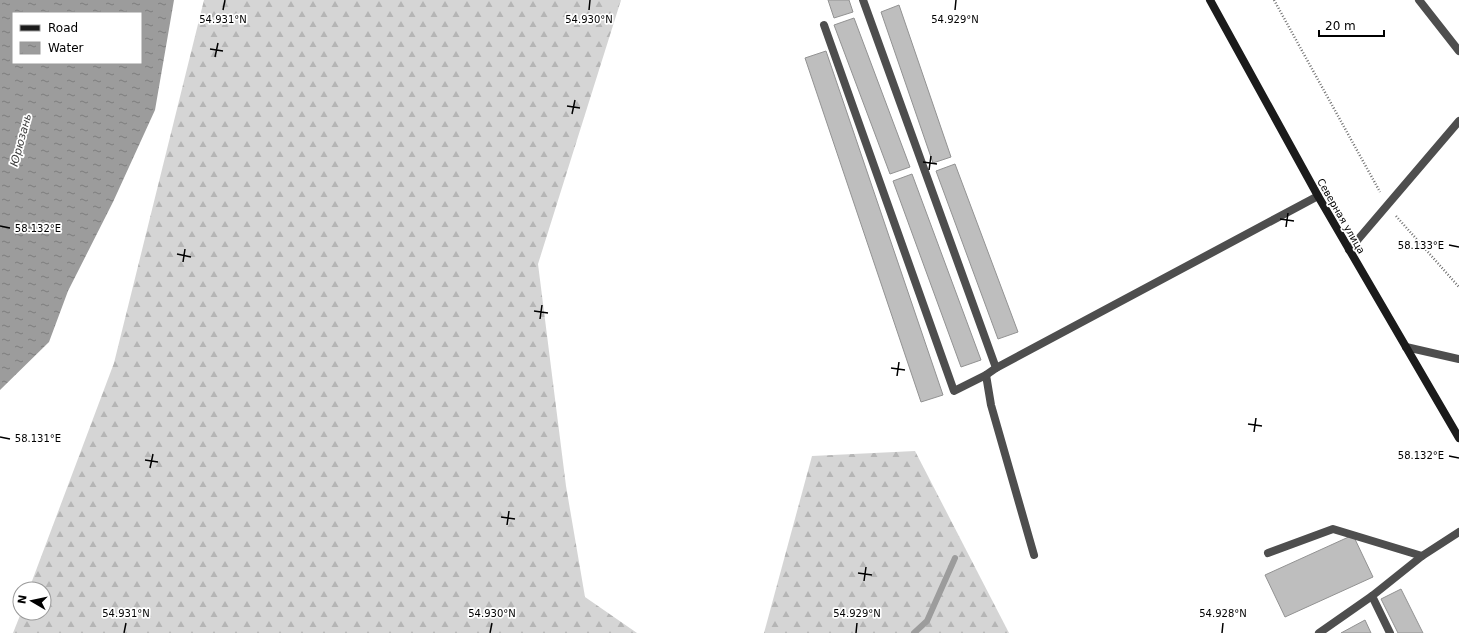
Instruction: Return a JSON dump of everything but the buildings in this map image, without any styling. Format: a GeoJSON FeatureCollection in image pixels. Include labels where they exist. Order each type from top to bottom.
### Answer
{"type":"FeatureCollection","features":[{"type":"Feature","properties":{"kind":"street","name":"Северная улица"},"geometry":{"type":"LineString","coordinates":[[1210,0],[1318,196],[1459,438]]}},
{"type":"Feature","properties":{"kind":"lane"},"geometry":{"type":"LineString","coordinates":[[863,0],[996,368]]}},
{"type":"Feature","properties":{"kind":"lane"},"geometry":{"type":"LineString","coordinates":[[1419,0],[1459,51]]}},
{"type":"Feature","properties":{"kind":"lane"},"geometry":{"type":"LineString","coordinates":[[824,25],[954,391],[1318,196]]}},
{"type":"Feature","properties":{"kind":"lane"},"geometry":{"type":"LineString","coordinates":[[1349,250],[1459,121]]}},
{"type":"Feature","properties":{"kind":"lane"},"geometry":{"type":"LineString","coordinates":[[1406,347],[1459,359]]}},
{"type":"Feature","properties":{"kind":"lane"},"geometry":{"type":"LineString","coordinates":[[986,375],[992,405],[1034,555]]}},
{"type":"Feature","properties":{"kind":"lane"},"geometry":{"type":"LineString","coordinates":[[1268,553],[1333,529],[1422,556]]}},
{"type":"Feature","properties":{"kind":"lane"},"geometry":{"type":"LineString","coordinates":[[1319,633],[1372,596],[1422,556],[1459,532]]}},
{"type":"Feature","properties":{"kind":"lane"},"geometry":{"type":"LineString","coordinates":[[1372,596],[1390,633]]}},
{"type":"Feature","properties":{"kind":"path"},"geometry":{"type":"LineString","coordinates":[[1274,0],[1387,206],[1459,287]]}},
{"type":"Feature","properties":{"kind":"green space"},"geometry":{"type":"Polygon","coordinates":[[[204,0],[621,0],[538,264],[566,486],[585,597],[637,633],[13,633],[18,621],[52,621],[52,581],[32,581],[114,363],[204,0]]]}},
{"type":"Feature","properties":{"kind":"green space"},"geometry":{"type":"Polygon","coordinates":[[[915,451],[1009,633],[764,633],[812,456],[915,451]]]}},
{"type":"Feature","properties":{"kind":"water","name":"Юрюзань"},"geometry":{"type":"Polygon","coordinates":[[[0,0],[174,0],[155,110],[113,202],[68,291],[49,342],[0,390],[0,0]]]}},
{"type":"Feature","properties":{"kind":"waterway"},"geometry":{"type":"LineString","coordinates":[[914,633],[927,621],[955,558]]}}]}
